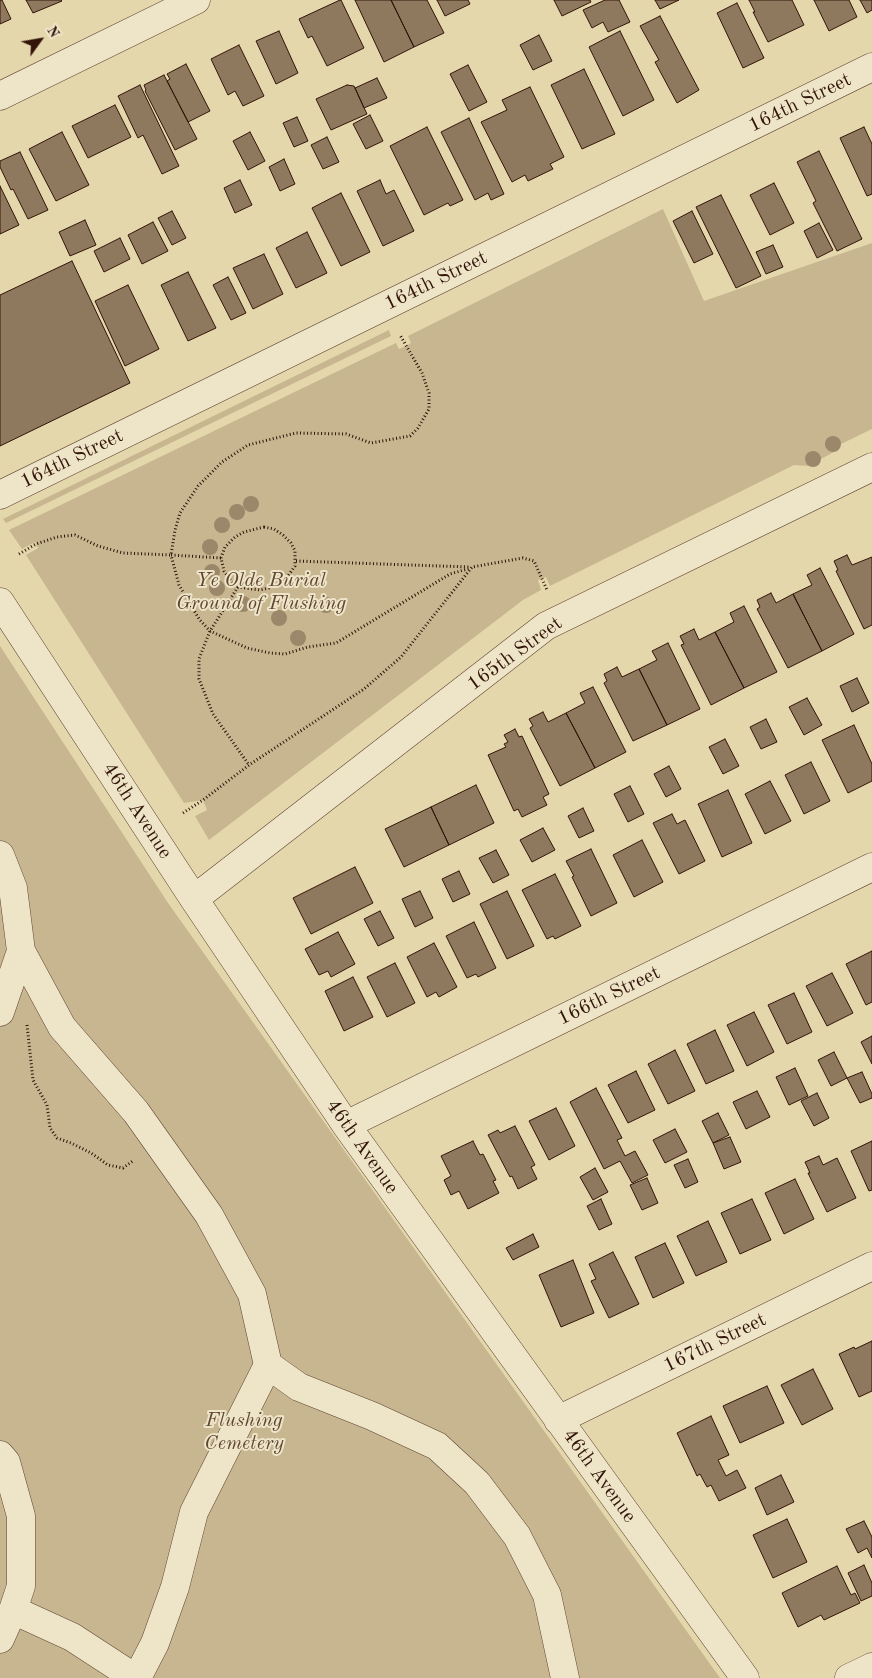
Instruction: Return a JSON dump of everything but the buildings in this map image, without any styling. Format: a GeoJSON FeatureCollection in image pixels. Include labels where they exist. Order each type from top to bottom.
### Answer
{"type":"FeatureCollection","features":[{"type":"Feature","properties":{"kind":"street"},"geometry":{"type":"LineString","coordinates":[[0,96],[196,0]]}},
{"type":"Feature","properties":{"kind":"street","name":"164th Street"},"geometry":{"type":"LineString","coordinates":[[0,495],[872,68]]}},
{"type":"Feature","properties":{"kind":"street","name":"165th Street"},"geometry":{"type":"LineString","coordinates":[[194,899],[546,626],[872,467]]}},
{"type":"Feature","properties":{"kind":"street","name":"46th Avenue"},"geometry":{"type":"LineString","coordinates":[[0,602],[194,899],[346,1125],[745,1678]]}},
{"type":"Feature","properties":{"kind":"street"},"geometry":{"type":"LineString","coordinates":[[0,855],[13,888],[21,951],[62,1027],[136,1112],[209,1214],[252,1294],[268,1365],[194,1512],[175,1586],[155,1643],[136,1678],[72,1637],[13,1610]]}},
{"type":"Feature","properties":{"kind":"street","name":"166th Street"},"geometry":{"type":"LineString","coordinates":[[346,1125],[872,867]]}},
{"type":"Feature","properties":{"kind":"street"},"geometry":{"type":"LineString","coordinates":[[1,1008],[21,951]]}},
{"type":"Feature","properties":{"kind":"street","name":"167th Street"},"geometry":{"type":"LineString","coordinates":[[558,1420],[872,1266]]}},
{"type":"Feature","properties":{"kind":"street"},"geometry":{"type":"LineString","coordinates":[[268,1365],[299,1387],[372,1416],[437,1446],[477,1484],[517,1536],[547,1595],[565,1678]]}},
{"type":"Feature","properties":{"kind":"street"},"geometry":{"type":"LineString","coordinates":[[0,1455],[6,1462],[21,1516],[21,1586],[0,1639]]}},
{"type":"Feature","properties":{"kind":"street"},"geometry":{"type":"LineString","coordinates":[[849,1678],[872,1667]]}},
{"type":"Feature","properties":{"kind":"path"},"geometry":{"type":"LineString","coordinates":[[400,334],[422,373],[429,392],[429,409],[418,428],[410,436],[370,443],[346,434],[296,434],[248,445],[222,462],[198,486],[180,513],[171,555],[178,585],[199,619],[210,631],[247,648],[285,654],[308,647],[336,643],[450,574],[472,567],[523,558],[534,560],[547,590]]}},
{"type":"Feature","properties":{"kind":"path"},"geometry":{"type":"LineString","coordinates":[[264,527],[274,529],[283,535],[295,551],[296,561],[291,573],[279,584],[260,590],[238,587],[231,581],[224,570],[221,558],[226,547],[235,537],[264,527]]}},
{"type":"Feature","properties":{"kind":"path"},"geometry":{"type":"LineString","coordinates":[[19,554],[36,544],[57,537],[75,536],[98,546],[123,553],[221,558]]}},
{"type":"Feature","properties":{"kind":"path"},"geometry":{"type":"LineString","coordinates":[[296,561],[472,567]]}},
{"type":"Feature","properties":{"kind":"path"},"geometry":{"type":"LineString","coordinates":[[183,813],[248,765],[364,689],[401,657],[472,567]]}},
{"type":"Feature","properties":{"kind":"path"},"geometry":{"type":"LineString","coordinates":[[238,587],[210,631],[199,659],[199,679],[212,714],[248,765]]}},
{"type":"Feature","properties":{"kind":"path"},"geometry":{"type":"LineString","coordinates":[[1,1008],[26,1022],[33,1080],[47,1106],[50,1128],[57,1138],[91,1153],[108,1165],[123,1168],[136,1158],[153,1137]]}},
{"type":"Feature","properties":{"kind":"green space","name":"Ye Olde Burial Ground of Flushing"},"geometry":{"type":"Polygon","coordinates":[[[663,209],[704,301],[872,243],[872,429],[839,445],[834,452],[808,466],[794,465],[550,586],[546,577],[538,580],[541,590],[523,600],[209,840],[195,816],[207,810],[203,800],[184,803],[26,555],[38,548],[35,542],[22,549],[9,530],[396,343],[399,349],[406,346],[411,343],[408,336],[663,209]]]}},
{"type":"Feature","properties":{"kind":"green space"},"geometry":{"type":"Polygon","coordinates":[[[389,330],[391,336],[6,523],[3,519],[389,330]]]}},
{"type":"Feature","properties":{"kind":"green space","name":"Flushing Cemetery"},"geometry":{"type":"Polygon","coordinates":[[[0,646],[168,903],[720,1678],[0,1678],[0,646]]]}}]}
